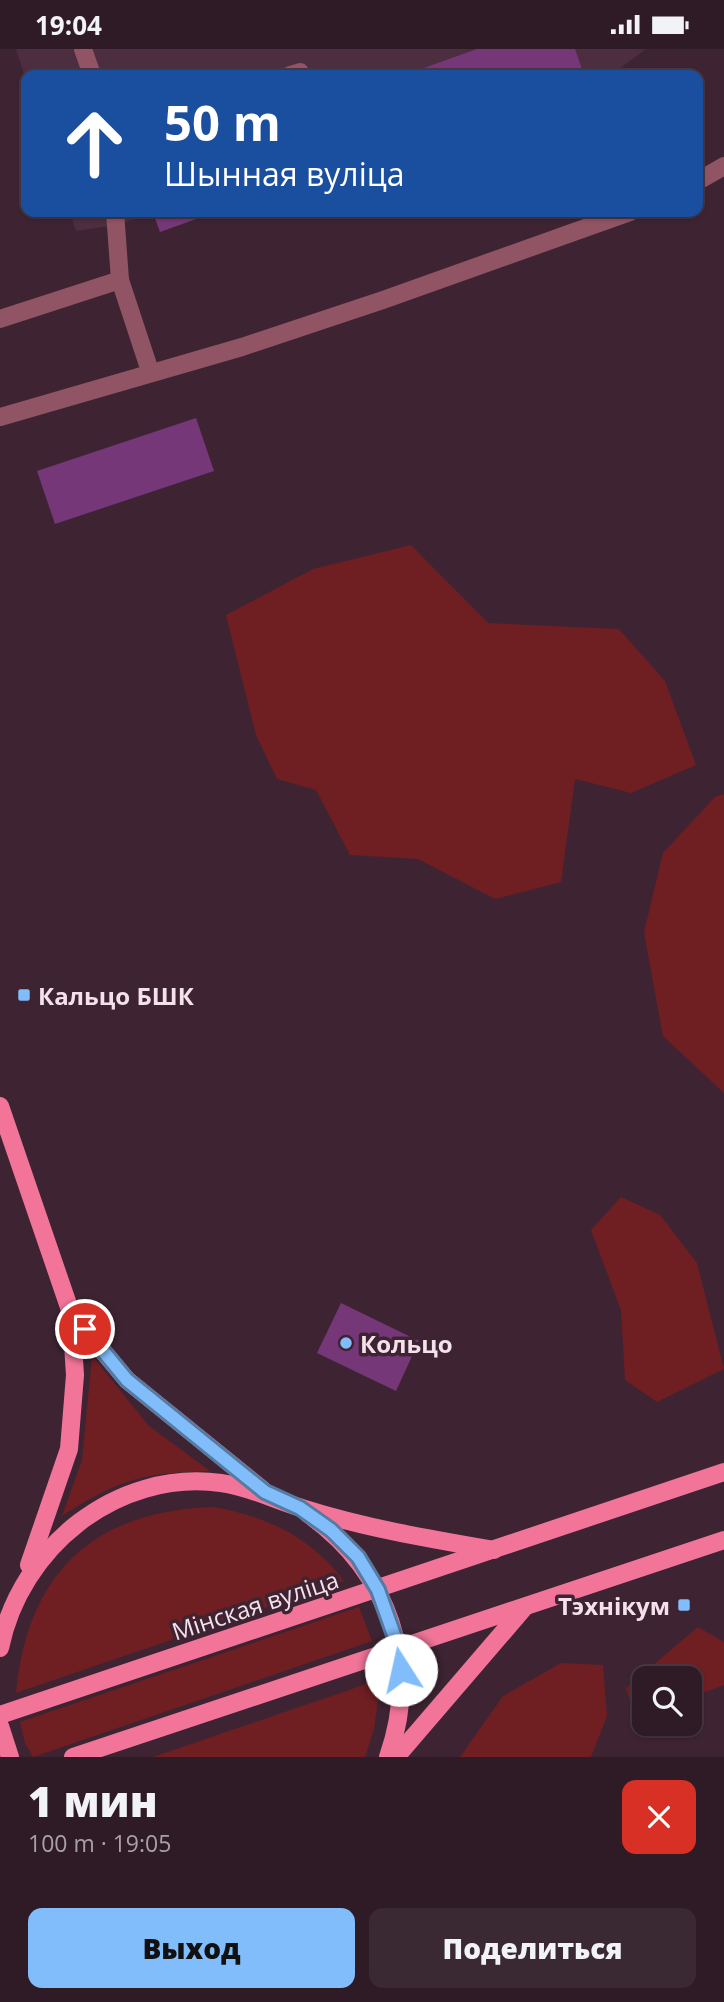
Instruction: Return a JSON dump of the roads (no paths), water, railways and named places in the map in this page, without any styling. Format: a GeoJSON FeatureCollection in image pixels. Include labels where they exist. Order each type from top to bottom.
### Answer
{"type":"FeatureCollection","features":[{"type":"Feature","properties":{"kind":"main road"},"geometry":{"type":"LineString","coordinates":[[0,1106],[71,1313],[75,1375],[69,1449],[23,1582],[2,1627],[0,1648]]}},
{"type":"Feature","properties":{"kind":"main road"},"geometry":{"type":"LineString","coordinates":[[71,1313],[127,1380],[265,1492]]}},
{"type":"Feature","properties":{"kind":"main road","name":"Мінская вуліца"},"geometry":{"type":"LineString","coordinates":[[0,1715],[724,1472]]}},
{"type":"Feature","properties":{"kind":"main road"},"geometry":{"type":"LineString","coordinates":[[23,1582],[51,1545],[86,1515],[128,1494],[173,1483],[219,1482],[265,1492],[300,1508],[394,1533],[498,1550]]}},
{"type":"Feature","properties":{"kind":"main road"},"geometry":{"type":"LineString","coordinates":[[300,1508],[331,1530],[358,1557],[378,1590],[399,1649],[402,1691],[397,1733],[388,1757]]}},
{"type":"Feature","properties":{"kind":"main road"},"geometry":{"type":"LineString","coordinates":[[73,1757],[724,1540]]}},
{"type":"Feature","properties":{"kind":"main road"},"geometry":{"type":"LineString","coordinates":[[396,1757],[525,1607]]}},
{"type":"Feature","properties":{"kind":"main road"},"geometry":{"type":"LineString","coordinates":[[0,1725],[10,1757]]}},
{"type":"Feature","properties":{"kind":"lane"},"geometry":{"type":"LineString","coordinates":[[83,49],[90,70]]}},
{"type":"Feature","properties":{"kind":"lane"},"geometry":{"type":"LineString","coordinates":[[703,178],[724,166]]}},
{"type":"Feature","properties":{"kind":"lane"},"geometry":{"type":"LineString","coordinates":[[116,217],[120,280],[150,371]]}},
{"type":"Feature","properties":{"kind":"lane"},"geometry":{"type":"LineString","coordinates":[[0,417],[150,371],[242,347],[616,217]]}},
{"type":"Feature","properties":{"kind":"lane"},"geometry":{"type":"LineString","coordinates":[[0,319],[120,280]]}},
{"type":"Feature","properties":{"kind":"place","name":"Кальцо БШК"},"geometry":{"type":"Point","coordinates":[24,995]}},
{"type":"Feature","properties":{"kind":"place","name":"Кольцо"},"geometry":{"type":"Point","coordinates":[346,1343]}},
{"type":"Feature","properties":{"kind":"place","name":"Тэхнікум"},"geometry":{"type":"Point","coordinates":[684,1605]}}]}
